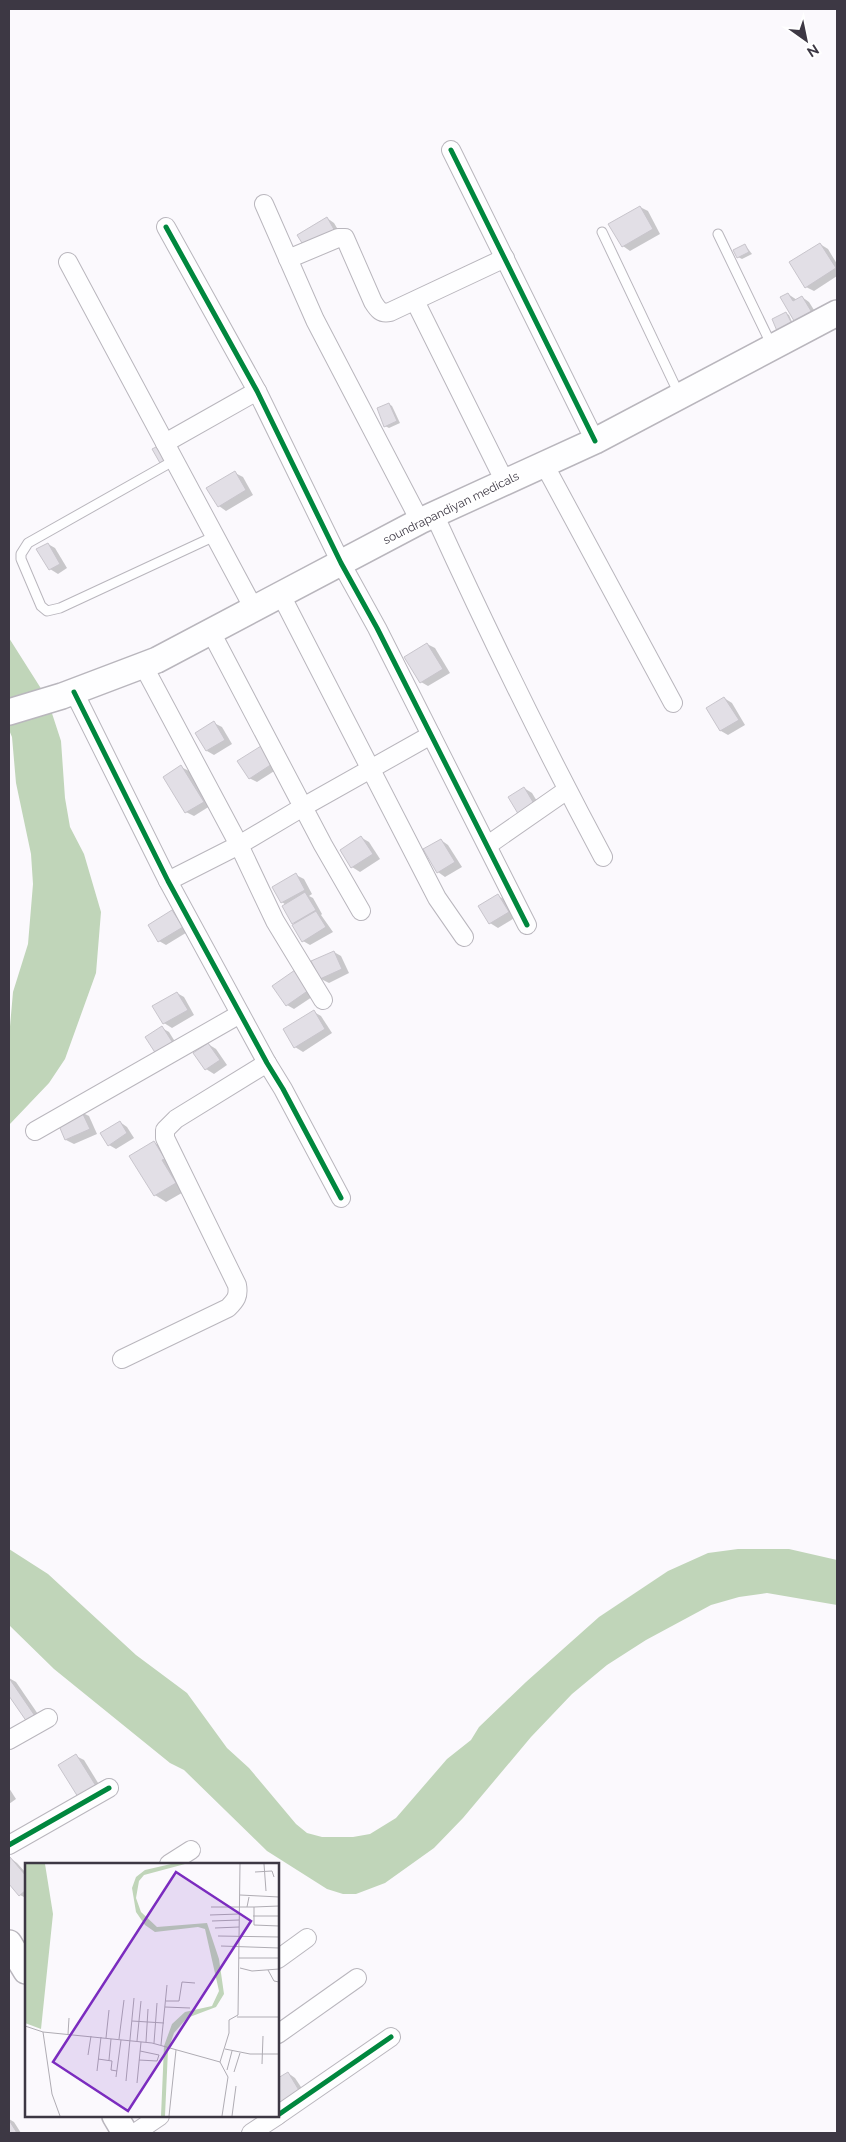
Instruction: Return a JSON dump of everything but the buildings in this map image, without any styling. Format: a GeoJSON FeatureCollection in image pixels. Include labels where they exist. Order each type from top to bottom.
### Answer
{"type":"FeatureCollection","features":[{"type":"Feature","properties":{"kind":"main road","name":"soundrapandiyan medicals"},"geometry":{"type":"LineString","coordinates":[[9,712],[68,694],[143,665],[211,632],[427,518],[595,440],[837,313]]}},
{"type":"Feature","properties":{"kind":"main road"},"geometry":{"type":"LineString","coordinates":[[9,1943],[21,1967]]}},
{"type":"Feature","properties":{"kind":"main road"},"geometry":{"type":"LineString","coordinates":[[116,2117],[125,2133]]}},
{"type":"Feature","properties":{"kind":"street"},"geometry":{"type":"LineString","coordinates":[[452,150],[595,440]]}},
{"type":"Feature","properties":{"kind":"street"},"geometry":{"type":"LineString","coordinates":[[264,204],[315,320],[476,606],[567,790],[603,857]]}},
{"type":"Feature","properties":{"kind":"street"},"geometry":{"type":"LineString","coordinates":[[166,227],[256,391],[341,563],[528,924]]}},
{"type":"Feature","properties":{"kind":"street"},"geometry":{"type":"LineString","coordinates":[[288,259],[338,238],[345,238],[378,310],[384,313],[390,312],[505,258]]}},
{"type":"Feature","properties":{"kind":"street"},"geometry":{"type":"LineString","coordinates":[[68,262],[254,609]]}},
{"type":"Feature","properties":{"kind":"street"},"geometry":{"type":"LineString","coordinates":[[415,300],[505,482]]}},
{"type":"Feature","properties":{"kind":"street"},"geometry":{"type":"LineString","coordinates":[[165,442],[256,391]]}},
{"type":"Feature","properties":{"kind":"street"},"geometry":{"type":"LineString","coordinates":[[544,464],[673,703]]}},
{"type":"Feature","properties":{"kind":"street"},"geometry":{"type":"LineString","coordinates":[[281,595],[436,898],[464,937]]}},
{"type":"Feature","properties":{"kind":"street"},"geometry":{"type":"LineString","coordinates":[[211,632],[303,807],[361,911]]}},
{"type":"Feature","properties":{"kind":"street"},"geometry":{"type":"LineString","coordinates":[[143,665],[239,845],[275,921],[323,1000]]}},
{"type":"Feature","properties":{"kind":"street"},"geometry":{"type":"LineString","coordinates":[[68,694],[341,1198]]}},
{"type":"Feature","properties":{"kind":"street"},"geometry":{"type":"LineString","coordinates":[[168,880],[239,845],[431,735]]}},
{"type":"Feature","properties":{"kind":"street"},"geometry":{"type":"LineString","coordinates":[[488,845],[567,790]]}},
{"type":"Feature","properties":{"kind":"street"},"geometry":{"type":"LineString","coordinates":[[35,1131],[240,1014]]}},
{"type":"Feature","properties":{"kind":"street"},"geometry":{"type":"LineString","coordinates":[[122,1359],[228,1308],[236,1301],[238,1285],[165,1138],[165,1130],[176,1119],[267,1063]]}},
{"type":"Feature","properties":{"kind":"street"},"geometry":{"type":"LineString","coordinates":[[9,1740],[48,1718]]}},
{"type":"Feature","properties":{"kind":"street"},"geometry":{"type":"LineString","coordinates":[[9,1845],[109,1788]]}},
{"type":"Feature","properties":{"kind":"street"},"geometry":{"type":"LineString","coordinates":[[171,1863],[191,1850]]}},
{"type":"Feature","properties":{"kind":"street"},"geometry":{"type":"LineString","coordinates":[[279,1958],[307,1938]]}},
{"type":"Feature","properties":{"kind":"street"},"geometry":{"type":"LineString","coordinates":[[279,2033],[357,1978]]}},
{"type":"Feature","properties":{"kind":"street"},"geometry":{"type":"LineString","coordinates":[[279,2114],[391,2037]]}},
{"type":"Feature","properties":{"kind":"street"},"geometry":{"type":"LineString","coordinates":[[135,2133],[159,2117]]}},
{"type":"Feature","properties":{"kind":"street"},"geometry":{"type":"LineString","coordinates":[[251,2133],[274,2117]]}},
{"type":"Feature","properties":{"kind":"lane"},"geometry":{"type":"LineString","coordinates":[[602,232],[680,396]]}},
{"type":"Feature","properties":{"kind":"lane"},"geometry":{"type":"LineString","coordinates":[[718,234],[772,347]]}},
{"type":"Feature","properties":{"kind":"lane"},"geometry":{"type":"LineString","coordinates":[[174,460],[28,543],[21,554],[21,559],[42,606],[47,610],[60,608],[216,536]]}},
{"type":"Feature","properties":{"kind":"shaded area"},"geometry":{"type":"Polygon","coordinates":[[[9,638],[47,698],[61,741],[65,798],[70,827],[84,854],[101,912],[96,973],[65,1059],[49,1083],[9,1125],[9,1038],[13,992],[28,944],[33,884],[31,854],[16,783],[12,737],[9,730],[9,638]]]}},
{"type":"Feature","properties":{"kind":"shaded area"},"geometry":{"type":"Polygon","coordinates":[[[9,1549],[48,1574],[136,1655],[187,1693],[227,1748],[249,1768],[296,1824],[307,1833],[322,1837],[353,1837],[370,1834],[396,1818],[447,1759],[471,1740],[479,1727],[526,1682],[599,1617],[668,1571],[708,1553],[738,1549],[789,1549],[837,1560],[837,1605],[767,1593],[739,1597],[711,1605],[646,1640],[607,1665],[572,1694],[531,1737],[463,1818],[434,1848],[385,1883],[356,1894],[343,1894],[327,1889],[267,1851],[184,1770],[170,1763],[54,1669],[9,1625],[9,1549]]]}},
{"type":"Feature","properties":{"kind":"cycle path"},"geometry":{"type":"LineString","coordinates":[[451,150],[595,441]]}},
{"type":"Feature","properties":{"kind":"cycle path"},"geometry":{"type":"LineString","coordinates":[[166,227],[257,391],[341,563],[377,628],[527,925]]}},
{"type":"Feature","properties":{"kind":"cycle path"},"geometry":{"type":"LineString","coordinates":[[74,692],[168,881],[341,1198]]}},
{"type":"Feature","properties":{"kind":"cycle path"},"geometry":{"type":"LineString","coordinates":[[9,1845],[109,1788]]}},
{"type":"Feature","properties":{"kind":"cycle path"},"geometry":{"type":"LineString","coordinates":[[279,2114],[391,2037]]}}]}
